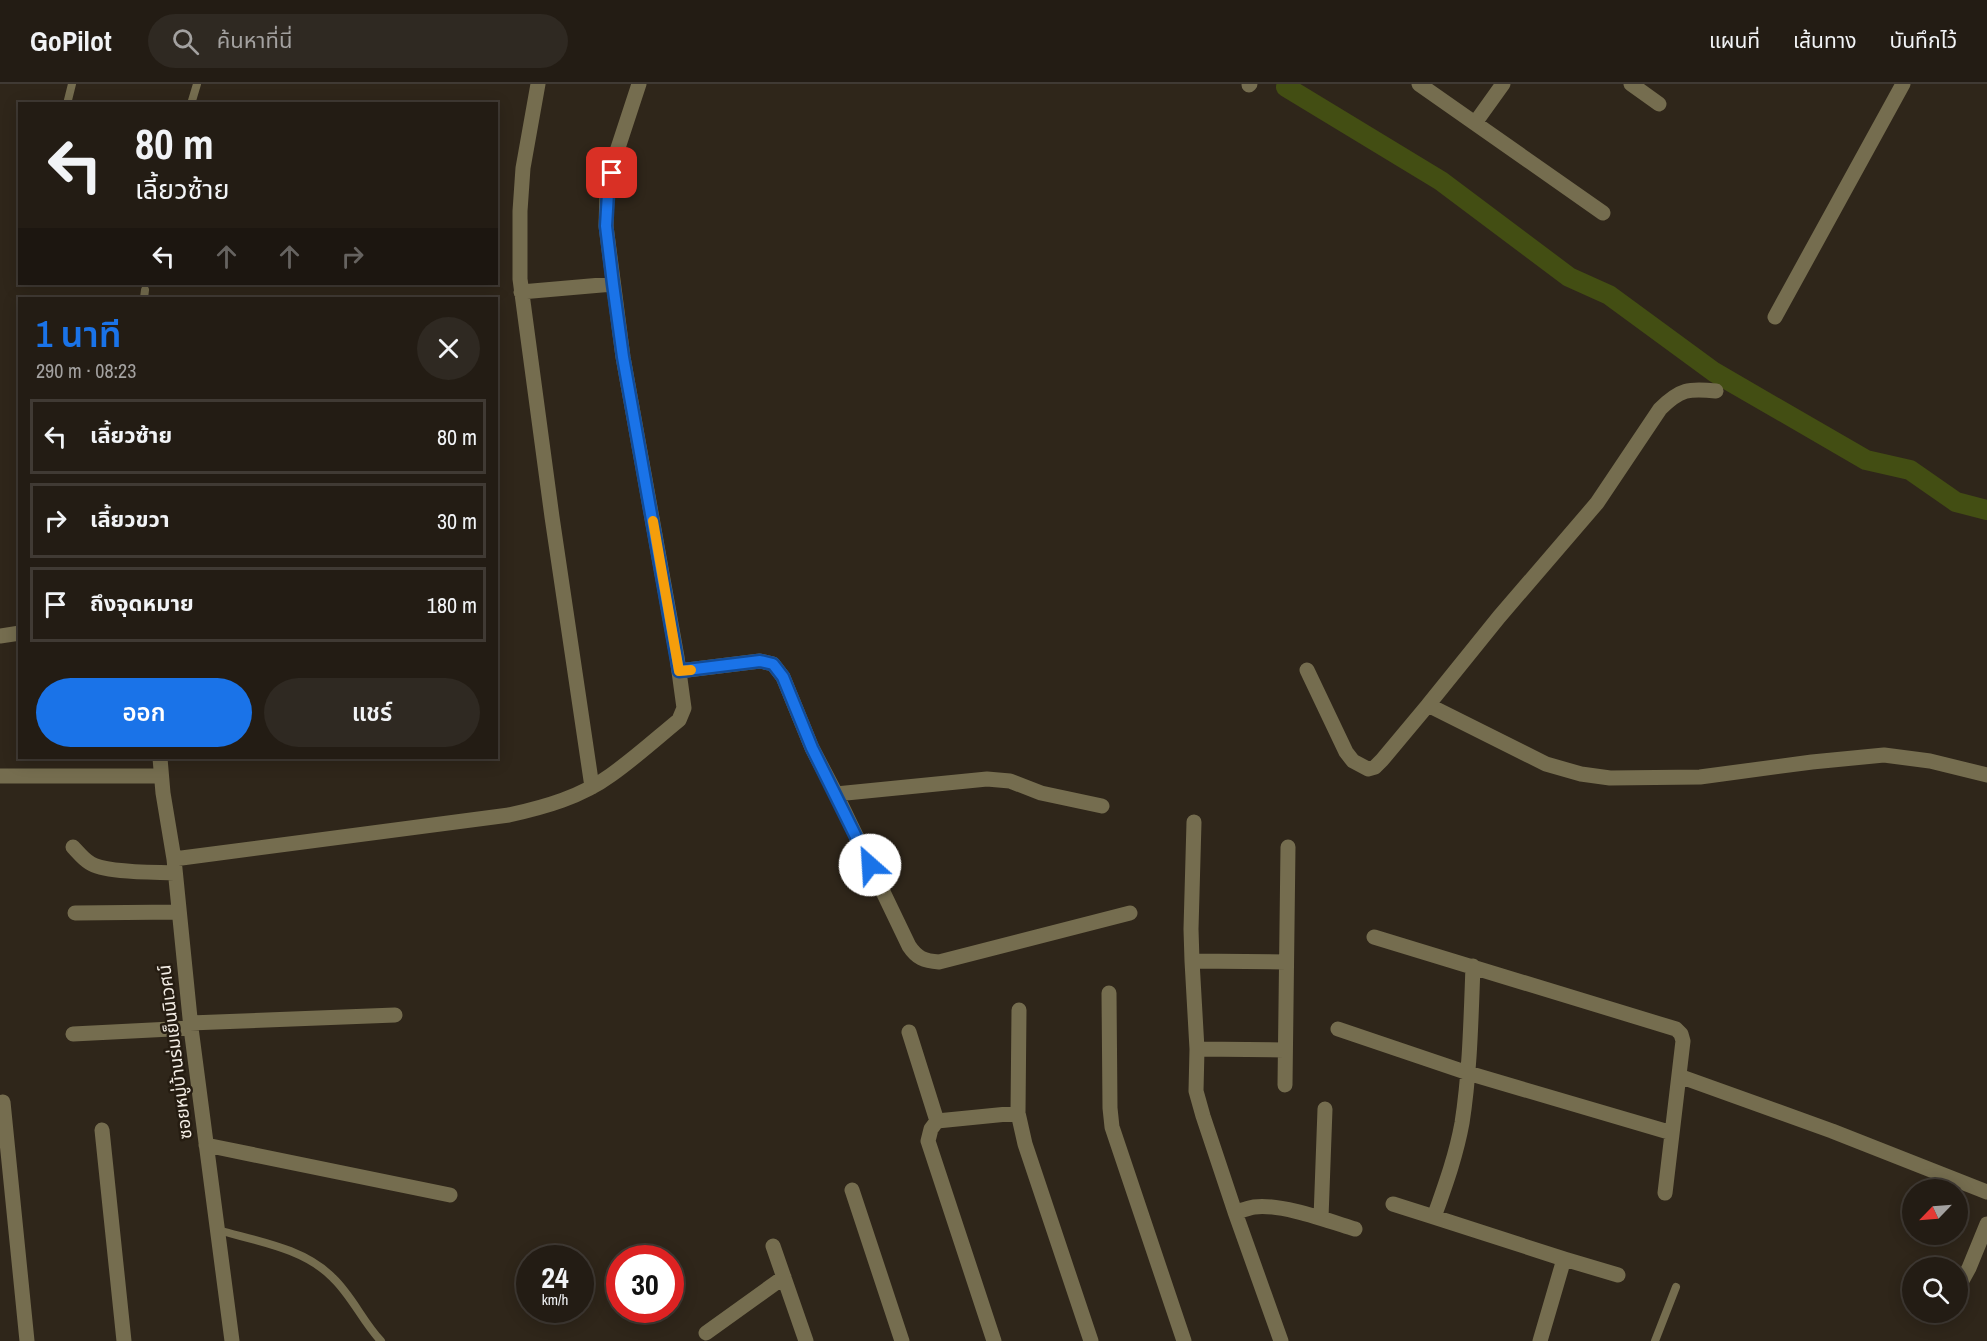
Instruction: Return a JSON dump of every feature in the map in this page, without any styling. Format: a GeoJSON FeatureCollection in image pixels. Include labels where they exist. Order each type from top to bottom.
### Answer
{"type":"FeatureCollection","features":[{"type":"Feature","properties":{"kind":"street"},"geometry":{"type":"LineString","coordinates":[[538,84],[523,168],[520,211],[521,292],[586,760],[592,787]]}},
{"type":"Feature","properties":{"kind":"street"},"geometry":{"type":"LineString","coordinates":[[72,847],[90,864],[97,867],[112,869],[174,866],[538,809],[567,799],[610,776],[680,720],[684,708],[679,671],[623,357],[606,226],[608,193],[616,154],[639,84]]}},
{"type":"Feature","properties":{"kind":"street"},"geometry":{"type":"LineString","coordinates":[[1419,84],[1603,213]]}},
{"type":"Feature","properties":{"kind":"street"},"geometry":{"type":"LineString","coordinates":[[1475,123],[1503,84]]}},
{"type":"Feature","properties":{"kind":"street"},"geometry":{"type":"LineString","coordinates":[[1631,84],[1659,104]]}},
{"type":"Feature","properties":{"kind":"street"},"geometry":{"type":"LineString","coordinates":[[1775,317],[1903,84]]}},
{"type":"Feature","properties":{"kind":"street"},"geometry":{"type":"LineString","coordinates":[[521,292],[613,284]]}},
{"type":"Feature","properties":{"kind":"street"},"geometry":{"type":"LineString","coordinates":[[1307,670],[1346,752],[1353,761],[1368,769],[1375,767],[1597,503],[1660,409],[1671,398],[1682,392],[1696,388],[1716,390]]}},
{"type":"Feature","properties":{"kind":"street"},"geometry":{"type":"LineString","coordinates":[[0,636],[18,633]]}},
{"type":"Feature","properties":{"kind":"street"},"geometry":{"type":"LineString","coordinates":[[679,671],[760,661],[773,664],[783,677],[812,748],[909,946],[916,956],[926,962],[939,962],[1130,913]]}},
{"type":"Feature","properties":{"kind":"street"},"geometry":{"type":"LineString","coordinates":[[1428,705],[1546,764],[1581,774],[1610,778],[1700,777],[1884,755],[1930,761],[1987,775]]}},
{"type":"Feature","properties":{"kind":"street","name":"ซอยหมู่บ้านร่มเย็นนิเวศน์"},"geometry":{"type":"LineString","coordinates":[[160,759],[174,866],[190,1026],[231,1341]]}},
{"type":"Feature","properties":{"kind":"street"},"geometry":{"type":"LineString","coordinates":[[0,776],[161,776]]}},
{"type":"Feature","properties":{"kind":"street"},"geometry":{"type":"LineString","coordinates":[[836,794],[987,780],[1010,781],[1041,793],[1102,806]]}},
{"type":"Feature","properties":{"kind":"street"},"geometry":{"type":"LineString","coordinates":[[1194,822],[1191,929],[1197,1049],[1196,1091],[1235,1212],[1281,1341]]}},
{"type":"Feature","properties":{"kind":"street"},"geometry":{"type":"LineString","coordinates":[[1285,1085],[1288,847]]}},
{"type":"Feature","properties":{"kind":"street"},"geometry":{"type":"LineString","coordinates":[[75,913],[178,912]]}},
{"type":"Feature","properties":{"kind":"street"},"geometry":{"type":"LineString","coordinates":[[1374,937],[1676,1029],[1682,1034],[1665,1193]]}},
{"type":"Feature","properties":{"kind":"street"},"geometry":{"type":"LineString","coordinates":[[1192,961],[1286,962]]}},
{"type":"Feature","properties":{"kind":"street"},"geometry":{"type":"LineString","coordinates":[[1434,1217],[1455,1157],[1462,1123],[1468,1073],[1473,966]]}},
{"type":"Feature","properties":{"kind":"street"},"geometry":{"type":"LineString","coordinates":[[1109,993],[1112,1127],[1184,1341]]}},
{"type":"Feature","properties":{"kind":"street"},"geometry":{"type":"LineString","coordinates":[[1019,1010],[1018,1113],[1025,1144],[1091,1341]]}},
{"type":"Feature","properties":{"kind":"street"},"geometry":{"type":"LineString","coordinates":[[73,1034],[395,1015]]}},
{"type":"Feature","properties":{"kind":"street"},"geometry":{"type":"LineString","coordinates":[[1338,1029],[1468,1073],[1672,1133]]}},
{"type":"Feature","properties":{"kind":"street"},"geometry":{"type":"LineString","coordinates":[[909,1032],[938,1121]]}},
{"type":"Feature","properties":{"kind":"street"},"geometry":{"type":"LineString","coordinates":[[1197,1049],[1284,1050]]}},
{"type":"Feature","properties":{"kind":"street"},"geometry":{"type":"LineString","coordinates":[[1679,1076],[1832,1131],[1987,1191]]}},
{"type":"Feature","properties":{"kind":"street"},"geometry":{"type":"LineString","coordinates":[[3,1102],[27,1341]]}},
{"type":"Feature","properties":{"kind":"street"},"geometry":{"type":"LineString","coordinates":[[1322,1218],[1325,1109]]}},
{"type":"Feature","properties":{"kind":"street"},"geometry":{"type":"LineString","coordinates":[[994,1341],[928,1141],[931,1129],[938,1121],[1018,1113]]}},
{"type":"Feature","properties":{"kind":"street"},"geometry":{"type":"LineString","coordinates":[[102,1130],[124,1341]]}},
{"type":"Feature","properties":{"kind":"street"},"geometry":{"type":"LineString","coordinates":[[206,1145],[450,1195]]}},
{"type":"Feature","properties":{"kind":"street"},"geometry":{"type":"LineString","coordinates":[[852,1190],[902,1341]]}},
{"type":"Feature","properties":{"kind":"street"},"geometry":{"type":"LineString","coordinates":[[1393,1204],[1618,1275]]}},
{"type":"Feature","properties":{"kind":"street"},"geometry":{"type":"LineString","coordinates":[[1235,1212],[1255,1207],[1277,1208],[1322,1218],[1355,1229]]}},
{"type":"Feature","properties":{"kind":"street"},"geometry":{"type":"LineString","coordinates":[[1968,1270],[1987,1224]]}},
{"type":"Feature","properties":{"kind":"street"},"geometry":{"type":"LineString","coordinates":[[773,1246],[806,1341]]}},
{"type":"Feature","properties":{"kind":"street"},"geometry":{"type":"LineString","coordinates":[[1539,1341],[1564,1259]]}},
{"type":"Feature","properties":{"kind":"street"},"geometry":{"type":"LineString","coordinates":[[706,1332],[784,1277]]}},
{"type":"Feature","properties":{"kind":"lane"},"geometry":{"type":"LineString","coordinates":[[68,102],[72,84]]}},
{"type":"Feature","properties":{"kind":"lane"},"geometry":{"type":"LineString","coordinates":[[192,102],[197,84]]}},
{"type":"Feature","properties":{"kind":"lane"},"geometry":{"type":"LineString","coordinates":[[218,1230],[279,1247],[309,1261],[333,1277],[381,1341]]}},
{"type":"Feature","properties":{"kind":"lane"},"geometry":{"type":"LineString","coordinates":[[1659,1341],[1676,1287]]}},
{"type":"Feature","properties":{"kind":"waterway"},"geometry":{"type":"LineString","coordinates":[[1286,87],[1441,181],[1569,277],[1609,295],[1714,372],[1866,460],[1910,470],[1956,502],[1987,510]]}},
{"type":"Feature","properties":{"kind":"slow traffic"},"geometry":{"type":"LineString","coordinates":[[653,521],[679,671],[691,670]]}},
{"type":"Feature","properties":{"kind":"route"},"geometry":{"type":"LineString","coordinates":[[612,173],[606,226],[613,284],[623,357],[679,671],[760,661],[773,664],[783,677],[812,748],[870,865]]}}]}
